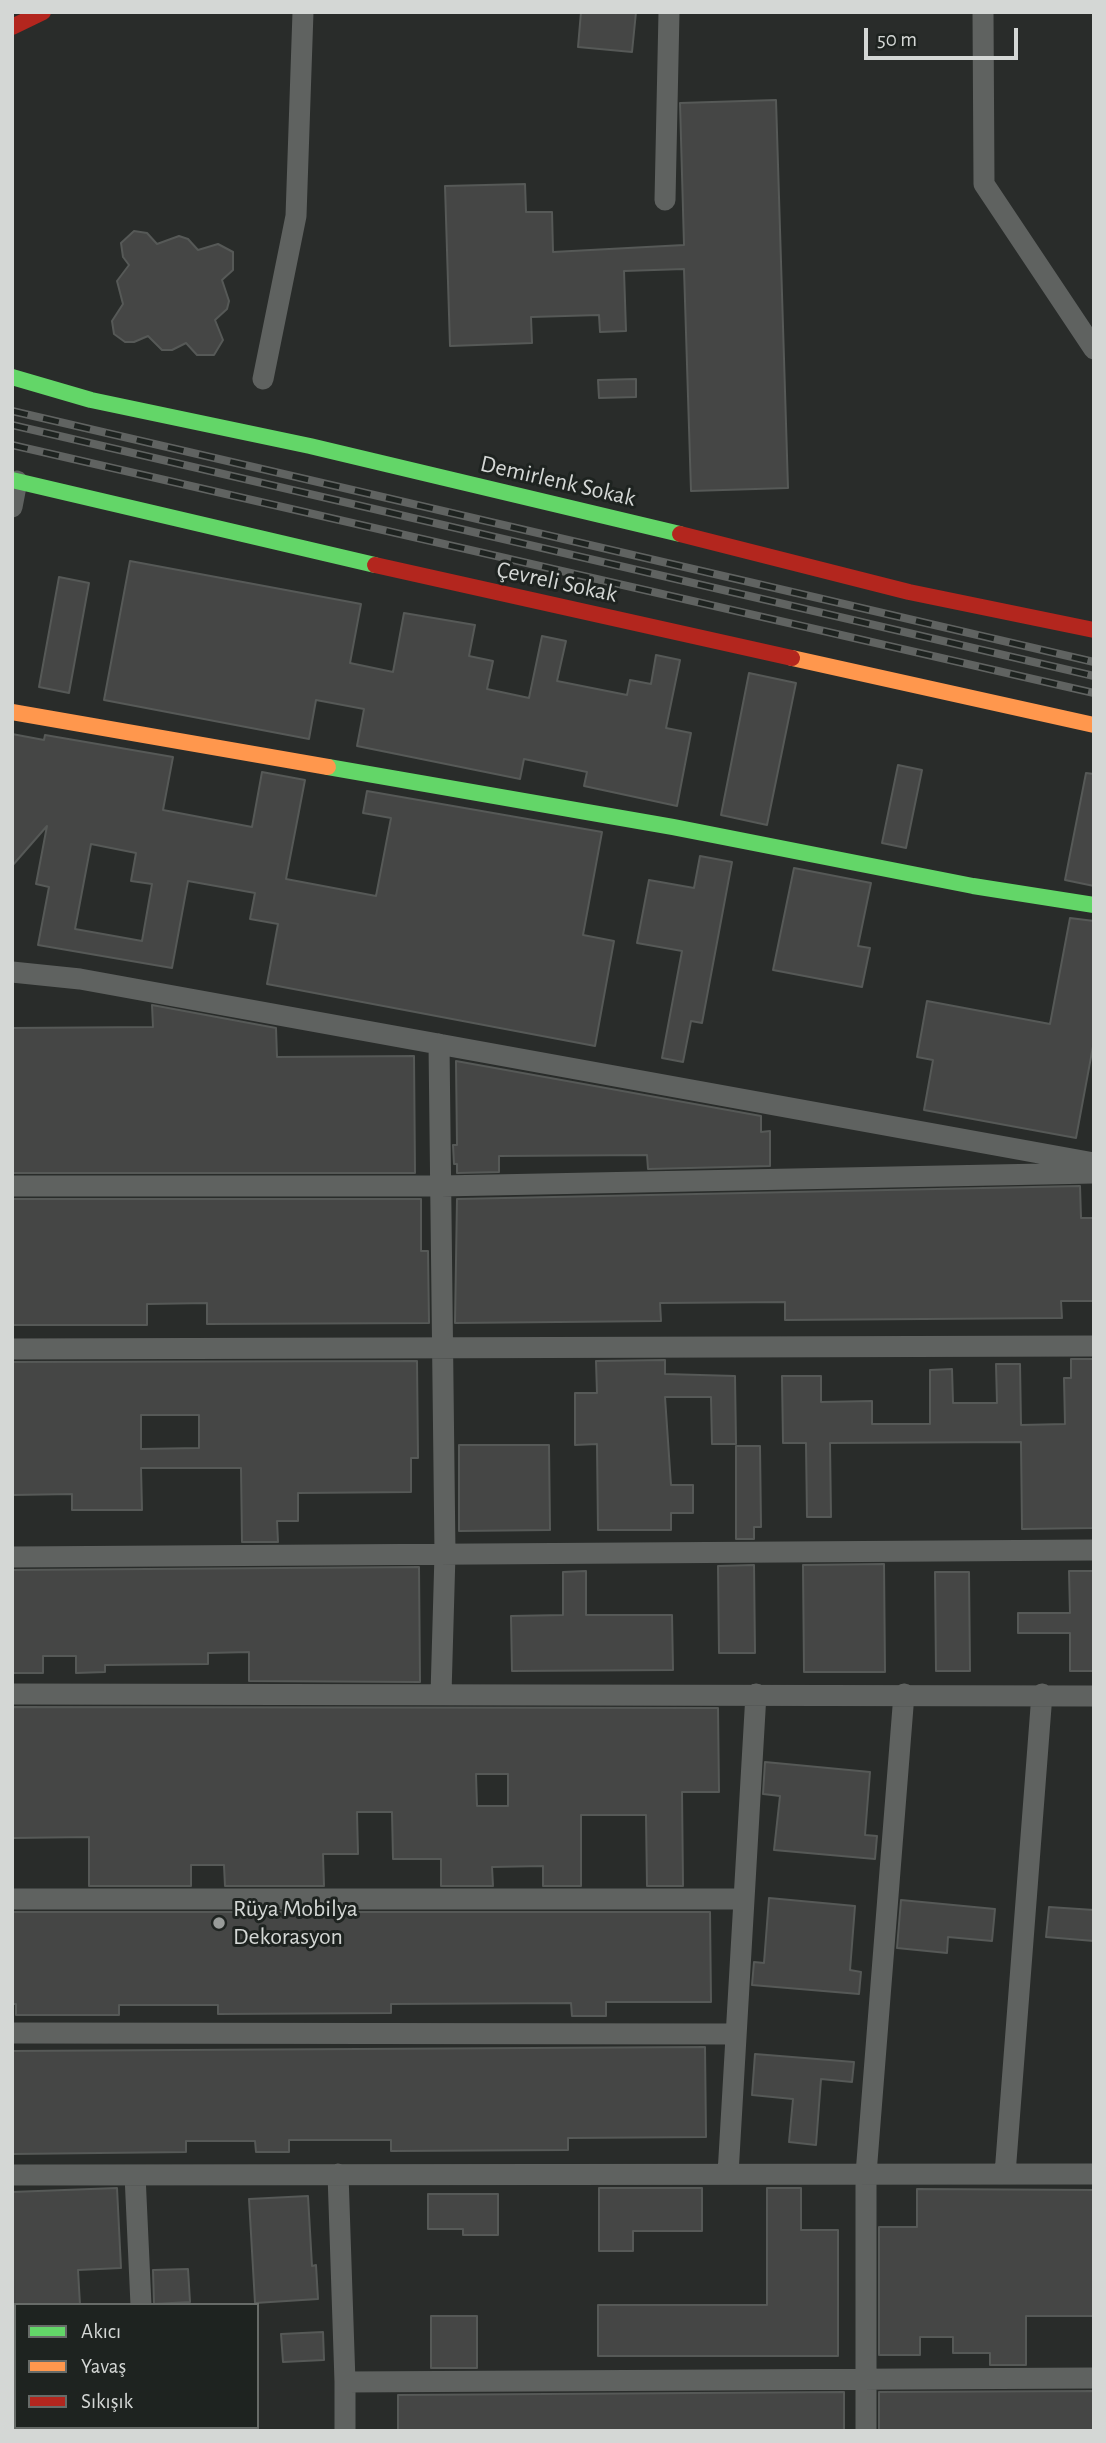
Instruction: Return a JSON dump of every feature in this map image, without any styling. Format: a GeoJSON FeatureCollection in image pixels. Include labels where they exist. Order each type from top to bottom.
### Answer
{"type":"FeatureCollection","features":[{"type":"Feature","properties":{"kind":"main road"},"geometry":{"type":"LineString","coordinates":[[12,27],[43,12]]}},
{"type":"Feature","properties":{"kind":"main road","name":"Demirlenk Sokak"},"geometry":{"type":"LineString","coordinates":[[12,377],[91,400],[310,446],[603,515],[909,592],[1094,630]]}},
{"type":"Feature","properties":{"kind":"main road","name":"Çevreli Sokak"},"geometry":{"type":"LineString","coordinates":[[15,480],[307,551],[879,675],[1094,725]]}},
{"type":"Feature","properties":{"kind":"main road"},"geometry":{"type":"LineString","coordinates":[[12,712],[673,827],[973,886],[1094,905]]}},
{"type":"Feature","properties":{"kind":"street"},"geometry":{"type":"LineString","coordinates":[[263,379],[296,216],[303,12]]}},
{"type":"Feature","properties":{"kind":"street"},"geometry":{"type":"LineString","coordinates":[[664,200],[669,12]]}},
{"type":"Feature","properties":{"kind":"street"},"geometry":{"type":"LineString","coordinates":[[983,12],[984,184],[1094,349]]}},
{"type":"Feature","properties":{"kind":"street"},"geometry":{"type":"LineString","coordinates":[[12,507],[15,480]]}},
{"type":"Feature","properties":{"kind":"street"},"geometry":{"type":"LineString","coordinates":[[12,972],[79,979],[1094,1163]]}},
{"type":"Feature","properties":{"kind":"street"},"geometry":{"type":"LineString","coordinates":[[439,1044],[444,1346],[444,1554],[440,1694]]}},
{"type":"Feature","properties":{"kind":"street"},"geometry":{"type":"LineString","coordinates":[[12,1186],[441,1185],[1094,1173]]}},
{"type":"Feature","properties":{"kind":"street"},"geometry":{"type":"LineString","coordinates":[[12,1349],[1094,1346]]}},
{"type":"Feature","properties":{"kind":"street"},"geometry":{"type":"LineString","coordinates":[[12,1557],[1094,1550]]}},
{"type":"Feature","properties":{"kind":"street"},"geometry":{"type":"LineString","coordinates":[[12,1694],[1094,1696]]}},
{"type":"Feature","properties":{"kind":"street"},"geometry":{"type":"LineString","coordinates":[[728,2174],[756,1694]]}},
{"type":"Feature","properties":{"kind":"street"},"geometry":{"type":"LineString","coordinates":[[866,2431],[866,2174],[904,1694]]}},
{"type":"Feature","properties":{"kind":"street"},"geometry":{"type":"LineString","coordinates":[[1005,2174],[1042,1694]]}},
{"type":"Feature","properties":{"kind":"street"},"geometry":{"type":"LineString","coordinates":[[12,1899],[742,1899]]}},
{"type":"Feature","properties":{"kind":"street"},"geometry":{"type":"LineString","coordinates":[[12,2032],[736,2034]]}},
{"type":"Feature","properties":{"kind":"street"},"geometry":{"type":"LineString","coordinates":[[12,2175],[1094,2174]]}},
{"type":"Feature","properties":{"kind":"street"},"geometry":{"type":"LineString","coordinates":[[135,2175],[141,2303]]}},
{"type":"Feature","properties":{"kind":"street"},"geometry":{"type":"LineString","coordinates":[[338,2175],[345,2431]]}},
{"type":"Feature","properties":{"kind":"street"},"geometry":{"type":"LineString","coordinates":[[345,2382],[1094,2378]]}},
{"type":"Feature","properties":{"kind":"building"},"geometry":{"type":"Polygon","coordinates":[[[581,12],[636,12],[632,52],[578,47],[581,12]]]}},
{"type":"Feature","properties":{"kind":"building"},"geometry":{"type":"Polygon","coordinates":[[[776,100],[788,488],[691,491],[684,269],[624,271],[626,331],[600,332],[599,315],[531,317],[532,343],[450,346],[445,186],[525,184],[526,212],[552,212],[553,252],[684,245],[680,103],[776,100]]]}},
{"type":"Feature","properties":{"kind":"building"},"geometry":{"type":"Polygon","coordinates":[[[134,231],[147,233],[157,244],[179,236],[188,239],[198,250],[218,244],[233,252],[233,270],[222,280],[229,301],[227,309],[215,320],[223,340],[214,355],[197,355],[186,343],[172,350],[162,350],[148,336],[134,342],[125,342],[114,334],[112,321],[123,304],[117,281],[129,265],[123,257],[121,243],[134,231]]]}},
{"type":"Feature","properties":{"kind":"building"},"geometry":{"type":"Polygon","coordinates":[[[636,379],[636,397],[599,398],[598,380],[636,379]]]}},
{"type":"Feature","properties":{"kind":"building"},"geometry":{"type":"Polygon","coordinates":[[[130,561],[361,604],[350,663],[393,672],[404,613],[475,625],[469,656],[493,661],[487,689],[529,698],[542,636],[566,641],[557,681],[627,695],[630,680],[651,684],[656,655],[680,660],[666,728],[691,733],[677,806],[584,786],[587,772],[524,759],[520,779],[357,746],[364,709],[316,700],[309,739],[104,700],[130,561]]]}},
{"type":"Feature","properties":{"kind":"building"},"geometry":{"type":"Polygon","coordinates":[[[59,577],[89,583],[69,693],[39,687],[59,577]]]}},
{"type":"Feature","properties":{"kind":"building"},"geometry":{"type":"Polygon","coordinates":[[[749,673],[796,683],[767,825],[721,815],[749,673]]]}},
{"type":"Feature","properties":{"kind":"building"},"geometry":{"type":"Polygon","coordinates":[[[12,734],[44,740],[45,735],[173,757],[163,810],[252,827],[262,772],[305,780],[286,879],[376,896],[391,818],[363,813],[367,791],[602,832],[583,935],[614,941],[595,1046],[267,984],[278,924],[250,919],[255,893],[188,881],[172,968],[38,945],[49,887],[36,884],[47,826],[12,866],[12,734]],[[91,844],[75,929],[142,941],[152,884],[131,881],[136,853],[91,844]]]}},
{"type":"Feature","properties":{"kind":"building"},"geometry":{"type":"Polygon","coordinates":[[[898,765],[922,770],[906,848],[882,843],[898,765]]]}},
{"type":"Feature","properties":{"kind":"building"},"geometry":{"type":"Polygon","coordinates":[[[1086,773],[1094,774],[1094,886],[1065,880],[1086,773]]]}},
{"type":"Feature","properties":{"kind":"building"},"geometry":{"type":"Polygon","coordinates":[[[700,856],[732,862],[702,1023],[691,1021],[683,1062],[662,1058],[682,951],[637,943],[649,880],[694,888],[700,856]]]}},
{"type":"Feature","properties":{"kind":"building"},"geometry":{"type":"Polygon","coordinates":[[[794,868],[871,883],[858,946],[870,948],[862,987],[773,970],[794,868]]]}},
{"type":"Feature","properties":{"kind":"building"},"geometry":{"type":"Polygon","coordinates":[[[1070,918],[1094,921],[1094,1041],[1076,1138],[924,1110],[933,1060],[917,1057],[927,1001],[1050,1024],[1070,918]]]}},
{"type":"Feature","properties":{"kind":"building"},"geometry":{"type":"Polygon","coordinates":[[[152,1005],[276,1028],[277,1057],[414,1056],[415,1173],[12,1173],[12,1028],[153,1027],[152,1005]]]}},
{"type":"Feature","properties":{"kind":"building"},"geometry":{"type":"Polygon","coordinates":[[[456,1061],[761,1116],[761,1132],[770,1131],[770,1166],[648,1169],[647,1155],[499,1156],[499,1172],[457,1173],[453,1145],[457,1145],[456,1061]]]}},
{"type":"Feature","properties":{"kind":"building"},"geometry":{"type":"Polygon","coordinates":[[[1080,1186],[1081,1218],[1094,1218],[1094,1301],[1061,1301],[1062,1318],[785,1320],[785,1302],[660,1303],[661,1321],[455,1323],[457,1199],[1080,1186]]]}},
{"type":"Feature","properties":{"kind":"building"},"geometry":{"type":"Polygon","coordinates":[[[12,1199],[421,1199],[421,1251],[428,1251],[429,1323],[207,1324],[207,1303],[147,1304],[147,1325],[12,1325],[12,1199]]]}},
{"type":"Feature","properties":{"kind":"building"},"geometry":{"type":"Polygon","coordinates":[[[1071,1359],[1094,1359],[1094,1528],[1022,1529],[1021,1442],[830,1443],[831,1517],[807,1517],[806,1443],[783,1443],[782,1376],[821,1376],[821,1402],[872,1401],[872,1424],[930,1424],[930,1370],[952,1369],[953,1403],[997,1403],[996,1364],[1020,1364],[1021,1425],[1065,1424],[1064,1378],[1071,1378],[1071,1359]]]}},
{"type":"Feature","properties":{"kind":"building"},"geometry":{"type":"Polygon","coordinates":[[[665,1360],[665,1374],[735,1376],[736,1444],[712,1444],[711,1397],[665,1397],[671,1485],[693,1485],[693,1513],[671,1513],[671,1530],[598,1530],[597,1444],[575,1445],[575,1393],[597,1393],[596,1361],[665,1360]]]}},
{"type":"Feature","properties":{"kind":"building"},"geometry":{"type":"Polygon","coordinates":[[[417,1361],[418,1458],[411,1458],[411,1492],[298,1493],[298,1521],[277,1521],[278,1542],[242,1542],[241,1468],[141,1468],[142,1510],[72,1510],[72,1494],[12,1495],[12,1362],[417,1361]],[[141,1415],[141,1449],[199,1448],[199,1415],[141,1415]]]}},
{"type":"Feature","properties":{"kind":"building"},"geometry":{"type":"Polygon","coordinates":[[[459,1445],[549,1445],[550,1530],[459,1531],[459,1445]]]}},
{"type":"Feature","properties":{"kind":"building"},"geometry":{"type":"Polygon","coordinates":[[[736,1446],[760,1446],[761,1527],[754,1527],[754,1539],[736,1539],[736,1446]]]}},
{"type":"Feature","properties":{"kind":"building"},"geometry":{"type":"Polygon","coordinates":[[[884,1564],[885,1672],[804,1672],[803,1565],[884,1564]]]}},
{"type":"Feature","properties":{"kind":"building"},"geometry":{"type":"Polygon","coordinates":[[[754,1565],[755,1653],[719,1653],[718,1566],[754,1565]]]}},
{"type":"Feature","properties":{"kind":"building"},"geometry":{"type":"Polygon","coordinates":[[[419,1567],[420,1682],[249,1681],[249,1652],[208,1653],[208,1664],[105,1665],[105,1672],[76,1673],[76,1656],[43,1656],[43,1673],[12,1673],[12,1570],[419,1567]]]}},
{"type":"Feature","properties":{"kind":"building"},"geometry":{"type":"Polygon","coordinates":[[[586,1571],[586,1615],[672,1615],[673,1670],[512,1671],[511,1616],[563,1615],[563,1572],[586,1571]]]}},
{"type":"Feature","properties":{"kind":"building"},"geometry":{"type":"Polygon","coordinates":[[[1069,1571],[1094,1571],[1094,1671],[1070,1671],[1070,1633],[1018,1633],[1018,1613],[1070,1613],[1069,1571]]]}},
{"type":"Feature","properties":{"kind":"building"},"geometry":{"type":"Polygon","coordinates":[[[935,1572],[969,1572],[970,1671],[936,1671],[935,1572]]]}},
{"type":"Feature","properties":{"kind":"building"},"geometry":{"type":"Polygon","coordinates":[[[12,1707],[718,1708],[719,1792],[682,1792],[683,1886],[647,1886],[646,1815],[581,1815],[581,1886],[543,1886],[543,1866],[492,1867],[493,1886],[441,1886],[441,1859],[393,1859],[392,1812],[357,1812],[358,1854],[323,1854],[324,1886],[225,1886],[224,1865],[191,1865],[191,1886],[89,1886],[89,1837],[12,1838],[12,1707]],[[476,1774],[477,1806],[508,1806],[508,1774],[476,1774]]]}},
{"type":"Feature","properties":{"kind":"building"},"geometry":{"type":"Polygon","coordinates":[[[765,1762],[870,1772],[865,1835],[877,1836],[875,1859],[774,1850],[780,1796],[763,1794],[765,1762]]]}},
{"type":"Feature","properties":{"kind":"building"},"geometry":{"type":"Polygon","coordinates":[[[769,1898],[855,1906],[850,1970],[861,1972],[859,1994],[752,1985],[754,1962],[764,1963],[769,1898]]]}},
{"type":"Feature","properties":{"kind":"building"},"geometry":{"type":"Polygon","coordinates":[[[901,1900],[995,1909],[992,1941],[948,1937],[947,1953],[897,1948],[901,1900]]]}},
{"type":"Feature","properties":{"kind":"building"},"geometry":{"type":"Polygon","coordinates":[[[1049,1907],[1094,1910],[1094,1941],[1046,1937],[1049,1907]]]}},
{"type":"Feature","properties":{"kind":"building"},"geometry":{"type":"Polygon","coordinates":[[[12,1912],[710,1912],[711,2002],[606,2002],[606,2016],[572,2016],[571,2003],[391,2004],[391,2013],[218,2014],[218,2005],[119,2005],[119,2015],[16,2015],[16,2004],[12,2004],[12,1912]]]}},
{"type":"Feature","properties":{"kind":"building"},"geometry":{"type":"Polygon","coordinates":[[[705,2047],[706,2137],[568,2138],[568,2150],[391,2151],[391,2140],[289,2140],[289,2152],[256,2152],[255,2141],[186,2141],[186,2152],[12,2154],[12,2051],[705,2047]]]}},
{"type":"Feature","properties":{"kind":"building"},"geometry":{"type":"Polygon","coordinates":[[[755,2054],[854,2062],[852,2082],[821,2079],[816,2145],[789,2142],[793,2099],[752,2095],[755,2054]]]}},
{"type":"Feature","properties":{"kind":"building"},"geometry":{"type":"Polygon","coordinates":[[[117,2188],[121,2268],[78,2270],[80,2303],[12,2305],[12,2192],[117,2188]]]}},
{"type":"Feature","properties":{"kind":"building"},"geometry":{"type":"Polygon","coordinates":[[[599,2188],[702,2188],[702,2231],[633,2231],[633,2251],[599,2251],[599,2188]]]}},
{"type":"Feature","properties":{"kind":"building"},"geometry":{"type":"Polygon","coordinates":[[[767,2188],[801,2188],[801,2230],[838,2230],[838,2356],[598,2356],[598,2305],[767,2305],[767,2188]]]}},
{"type":"Feature","properties":{"kind":"building"},"geometry":{"type":"Polygon","coordinates":[[[917,2189],[1094,2190],[1094,2316],[1026,2316],[1026,2365],[990,2365],[990,2353],[953,2353],[953,2337],[920,2337],[920,2355],[879,2355],[879,2227],[917,2227],[917,2189]]]}},
{"type":"Feature","properties":{"kind":"building"},"geometry":{"type":"Polygon","coordinates":[[[428,2194],[498,2194],[498,2235],[463,2235],[463,2229],[428,2229],[428,2194]]]}},
{"type":"Feature","properties":{"kind":"building"},"geometry":{"type":"Polygon","coordinates":[[[308,2196],[312,2266],[316,2265],[318,2299],[255,2303],[249,2199],[308,2196]]]}},
{"type":"Feature","properties":{"kind":"building"},"geometry":{"type":"Polygon","coordinates":[[[188,2269],[190,2302],[154,2303],[153,2270],[188,2269]]]}},
{"type":"Feature","properties":{"kind":"building"},"geometry":{"type":"Polygon","coordinates":[[[431,2316],[477,2316],[477,2368],[431,2368],[431,2316]]]}},
{"type":"Feature","properties":{"kind":"building"},"geometry":{"type":"Polygon","coordinates":[[[323,2332],[324,2360],[283,2362],[281,2334],[323,2332]]]}},
{"type":"Feature","properties":{"kind":"building"},"geometry":{"type":"Polygon","coordinates":[[[1094,2391],[1094,2431],[879,2431],[879,2392],[1094,2391]]]}},
{"type":"Feature","properties":{"kind":"building"},"geometry":{"type":"Polygon","coordinates":[[[844,2392],[844,2431],[398,2431],[398,2395],[844,2392]]]}},
{"type":"Feature","properties":{"kind":"railway"},"geometry":{"type":"LineString","coordinates":[[12,411],[1094,662]]}},
{"type":"Feature","properties":{"kind":"railway"},"geometry":{"type":"LineString","coordinates":[[12,425],[1094,676]]}},
{"type":"Feature","properties":{"kind":"railway"},"geometry":{"type":"LineString","coordinates":[[12,445],[1094,693]]}},
{"type":"Feature","properties":{"kind":"traffic: fast"},"geometry":{"type":"LineString","coordinates":[[12,377],[91,400],[310,446],[680,534]]}},
{"type":"Feature","properties":{"kind":"traffic: fast"},"geometry":{"type":"LineString","coordinates":[[12,480],[375,565]]}},
{"type":"Feature","properties":{"kind":"traffic: fast"},"geometry":{"type":"LineString","coordinates":[[328,767],[673,827],[973,886],[1094,905]]}},
{"type":"Feature","properties":{"kind":"traffic: slow"},"geometry":{"type":"LineString","coordinates":[[792,658],[1094,725]]}},
{"type":"Feature","properties":{"kind":"traffic: slow"},"geometry":{"type":"LineString","coordinates":[[12,712],[328,767]]}},
{"type":"Feature","properties":{"kind":"traffic: jam"},"geometry":{"type":"LineString","coordinates":[[12,27],[43,12]]}},
{"type":"Feature","properties":{"kind":"traffic: jam"},"geometry":{"type":"LineString","coordinates":[[680,534],[909,592],[1094,630]]}},
{"type":"Feature","properties":{"kind":"traffic: jam"},"geometry":{"type":"LineString","coordinates":[[375,565],[792,658]]}},
{"type":"Feature","properties":{"kind":"place","name":"Rüya Mobilya Dekorasyon"},"geometry":{"type":"Point","coordinates":[219,1923]}}]}
